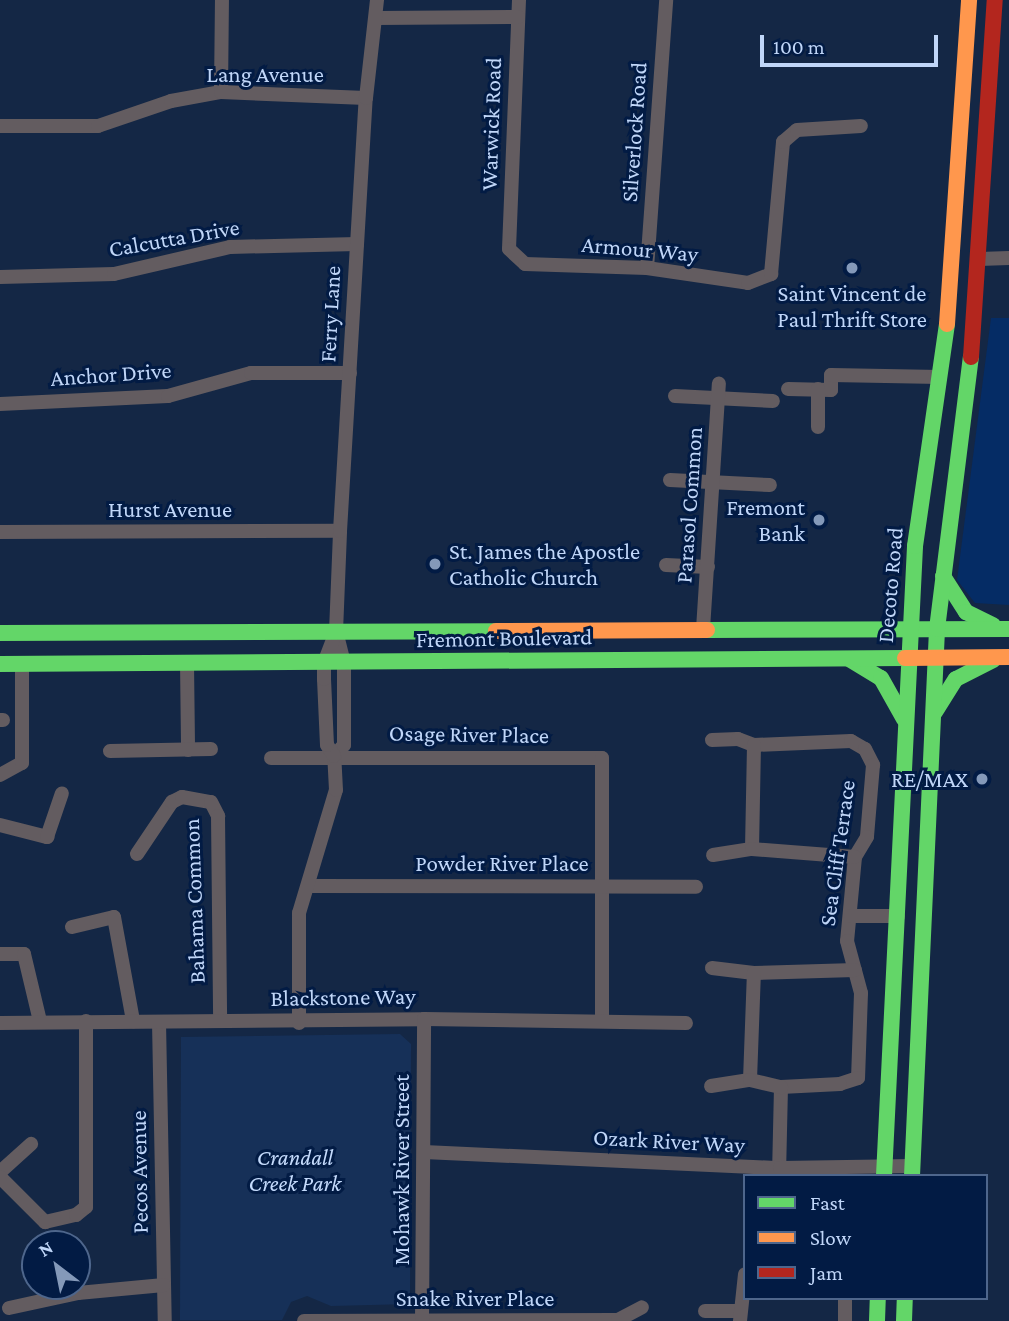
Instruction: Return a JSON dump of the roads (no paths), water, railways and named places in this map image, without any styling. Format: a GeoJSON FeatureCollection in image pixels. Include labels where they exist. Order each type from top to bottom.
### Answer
{"type":"FeatureCollection","features":[{"type":"Feature","properties":{"kind":"main road","name":"Decoto Road"},"geometry":{"type":"LineString","coordinates":[[885,1171],[909,628],[921,489],[940,377],[968,0]]}},
{"type":"Feature","properties":{"kind":"main road"},"geometry":{"type":"LineString","coordinates":[[912,1171],[937,629],[979,259],[996,0]]}},
{"type":"Feature","properties":{"kind":"main road"},"geometry":{"type":"LineString","coordinates":[[942,574],[950,594],[966,612],[1006,629]]}},
{"type":"Feature","properties":{"kind":"main road","name":"Fremont Boulevard"},"geometry":{"type":"LineString","coordinates":[[0,633],[1006,629]]}},
{"type":"Feature","properties":{"kind":"main road"},"geometry":{"type":"LineString","coordinates":[[846,657],[881,678],[905,721]]}},
{"type":"Feature","properties":{"kind":"main road"},"geometry":{"type":"LineString","coordinates":[[933,715],[956,679],[1004,657]]}},
{"type":"Feature","properties":{"kind":"main road","name":"Fremont Boulevard"},"geometry":{"type":"LineString","coordinates":[[0,664],[1004,657]]}},
{"type":"Feature","properties":{"kind":"main road"},"geometry":{"type":"LineString","coordinates":[[877,1321],[878,1300]]}},
{"type":"Feature","properties":{"kind":"main road"},"geometry":{"type":"LineString","coordinates":[[904,1321],[905,1300]]}},
{"type":"Feature","properties":{"kind":"street"},"geometry":{"type":"LineString","coordinates":[[222,0],[222,92]]}},
{"type":"Feature","properties":{"kind":"street","name":"Ferry Lane"},"geometry":{"type":"LineString","coordinates":[[334,756],[344,745],[344,663],[336,632],[340,531],[366,98],[377,0]]}},
{"type":"Feature","properties":{"kind":"street","name":"Warwick Road"},"geometry":{"type":"LineString","coordinates":[[509,249],[519,0]]}},
{"type":"Feature","properties":{"kind":"street","name":"Silverlock Road"},"geometry":{"type":"LineString","coordinates":[[647,268],[666,0]]}},
{"type":"Feature","properties":{"kind":"street"},"geometry":{"type":"LineString","coordinates":[[377,18],[518,17]]}},
{"type":"Feature","properties":{"kind":"street","name":"Lang Avenue"},"geometry":{"type":"LineString","coordinates":[[0,126],[98,126],[171,101],[222,92],[366,98]]}},
{"type":"Feature","properties":{"kind":"street","name":"Armour Way"},"geometry":{"type":"LineString","coordinates":[[509,249],[525,264],[647,268],[748,283],[771,274],[783,142],[797,131],[861,126]]}},
{"type":"Feature","properties":{"kind":"street","name":"Calcutta Drive"},"geometry":{"type":"LineString","coordinates":[[0,278],[114,274],[230,247],[357,244]]}},
{"type":"Feature","properties":{"kind":"street"},"geometry":{"type":"LineString","coordinates":[[979,259],[1009,258]]}},
{"type":"Feature","properties":{"kind":"street","name":"Anchor Drive"},"geometry":{"type":"LineString","coordinates":[[0,404],[168,396],[251,373],[350,373]]}},
{"type":"Feature","properties":{"kind":"street"},"geometry":{"type":"LineString","coordinates":[[789,389],[831,390],[831,375],[940,377]]}},
{"type":"Feature","properties":{"kind":"street"},"geometry":{"type":"LineString","coordinates":[[818,389],[818,427]]}},
{"type":"Feature","properties":{"kind":"street"},"geometry":{"type":"LineString","coordinates":[[675,396],[719,391],[773,401]]}},
{"type":"Feature","properties":{"kind":"street","name":"Parasol Common"},"geometry":{"type":"LineString","coordinates":[[703,629],[719,391]]}},
{"type":"Feature","properties":{"kind":"street"},"geometry":{"type":"LineString","coordinates":[[670,481],[771,485]]}},
{"type":"Feature","properties":{"kind":"street","name":"Hurst Avenue"},"geometry":{"type":"LineString","coordinates":[[0,532],[340,531]]}},
{"type":"Feature","properties":{"kind":"street"},"geometry":{"type":"LineString","coordinates":[[666,565],[708,567]]}},
{"type":"Feature","properties":{"kind":"street","name":"Ferry Lane"},"geometry":{"type":"LineString","coordinates":[[299,1023],[299,913],[308,886],[312,860],[328,824],[336,790],[334,756],[327,745],[324,663],[336,632]]}},
{"type":"Feature","properties":{"kind":"street"},"geometry":{"type":"LineString","coordinates":[[0,775],[22,763],[22,663]]}},
{"type":"Feature","properties":{"kind":"street"},"geometry":{"type":"LineString","coordinates":[[187,663],[188,750]]}},
{"type":"Feature","properties":{"kind":"street","name":"Sea Cliff Terrace"},"geometry":{"type":"LineString","coordinates":[[712,740],[738,739],[754,745],[810,739],[851,741],[865,749],[873,765],[867,838],[855,857],[847,941],[861,993],[858,1078],[840,1084],[781,1087]]}},
{"type":"Feature","properties":{"kind":"street"},"geometry":{"type":"LineString","coordinates":[[752,849],[754,745]]}},
{"type":"Feature","properties":{"kind":"street"},"geometry":{"type":"LineString","coordinates":[[110,751],[211,750]]}},
{"type":"Feature","properties":{"kind":"street","name":"Osage River Place"},"geometry":{"type":"LineString","coordinates":[[271,758],[602,758],[604,886]]}},
{"type":"Feature","properties":{"kind":"street"},"geometry":{"type":"LineString","coordinates":[[0,825],[47,838],[62,793]]}},
{"type":"Feature","properties":{"kind":"street","name":"Bahama Common"},"geometry":{"type":"LineString","coordinates":[[137,854],[172,802],[182,797],[211,802],[218,816],[220,1020]]}},
{"type":"Feature","properties":{"kind":"street"},"geometry":{"type":"LineString","coordinates":[[713,855],[752,849],[855,857]]}},
{"type":"Feature","properties":{"kind":"street","name":"Powder River Place"},"geometry":{"type":"LineString","coordinates":[[308,886],[696,887]]}},
{"type":"Feature","properties":{"kind":"street"},"geometry":{"type":"LineString","coordinates":[[602,1019],[604,886]]}},
{"type":"Feature","properties":{"kind":"street"},"geometry":{"type":"LineString","coordinates":[[851,916],[898,916]]}},
{"type":"Feature","properties":{"kind":"street"},"geometry":{"type":"LineString","coordinates":[[72,927],[114,917],[133,1021]]}},
{"type":"Feature","properties":{"kind":"street"},"geometry":{"type":"LineString","coordinates":[[0,954],[24,954],[40,1021]]}},
{"type":"Feature","properties":{"kind":"street"},"geometry":{"type":"LineString","coordinates":[[712,968],[754,973],[855,970]]}},
{"type":"Feature","properties":{"kind":"street"},"geometry":{"type":"LineString","coordinates":[[750,1080],[754,973]]}},
{"type":"Feature","properties":{"kind":"street","name":"Mohawk River Street"},"geometry":{"type":"LineString","coordinates":[[422,1321],[424,1019]]}},
{"type":"Feature","properties":{"kind":"street","name":"Blackstone Way"},"geometry":{"type":"LineString","coordinates":[[0,1023],[602,1019],[686,1023]]}},
{"type":"Feature","properties":{"kind":"street"},"geometry":{"type":"LineString","coordinates":[[0,1177],[45,1222],[76,1215],[86,1207],[86,1021]]}},
{"type":"Feature","properties":{"kind":"street","name":"Pecos Avenue"},"geometry":{"type":"LineString","coordinates":[[159,1022],[165,1321]]}},
{"type":"Feature","properties":{"kind":"street"},"geometry":{"type":"LineString","coordinates":[[711,1087],[750,1080],[781,1087],[780,1172]]}},
{"type":"Feature","properties":{"kind":"street"},"geometry":{"type":"LineString","coordinates":[[0,1172],[31,1144]]}},
{"type":"Feature","properties":{"kind":"street","name":"Ozark River Way"},"geometry":{"type":"LineString","coordinates":[[424,1152],[780,1172],[912,1171]]}},
{"type":"Feature","properties":{"kind":"street"},"geometry":{"type":"LineString","coordinates":[[9,1308],[78,1293],[164,1285]]}},
{"type":"Feature","properties":{"kind":"street"},"geometry":{"type":"LineString","coordinates":[[705,1311],[740,1316],[743,1291]]}},
{"type":"Feature","properties":{"kind":"street"},"geometry":{"type":"LineString","coordinates":[[845,1300],[845,1321]]}},
{"type":"Feature","properties":{"kind":"street","name":"Snake River Place"},"geometry":{"type":"LineString","coordinates":[[304,1320],[618,1320],[642,1307]]}},
{"type":"Feature","properties":{"kind":"place","name":"Saint Vincent de Paul Thrift Store"},"geometry":{"type":"Point","coordinates":[852,268]}},
{"type":"Feature","properties":{"kind":"place","name":"Fremont Bank"},"geometry":{"type":"Point","coordinates":[819,520]}},
{"type":"Feature","properties":{"kind":"place","name":"St. James the Apostle Catholic Church"},"geometry":{"type":"Point","coordinates":[435,564]}},
{"type":"Feature","properties":{"kind":"place","name":"RE/MAX"},"geometry":{"type":"Point","coordinates":[982,779]}},
{"type":"Feature","properties":{"kind":"park label","name":"Crandall Creek Park"},"geometry":{"type":"Point","coordinates":[295,1170]}}]}
